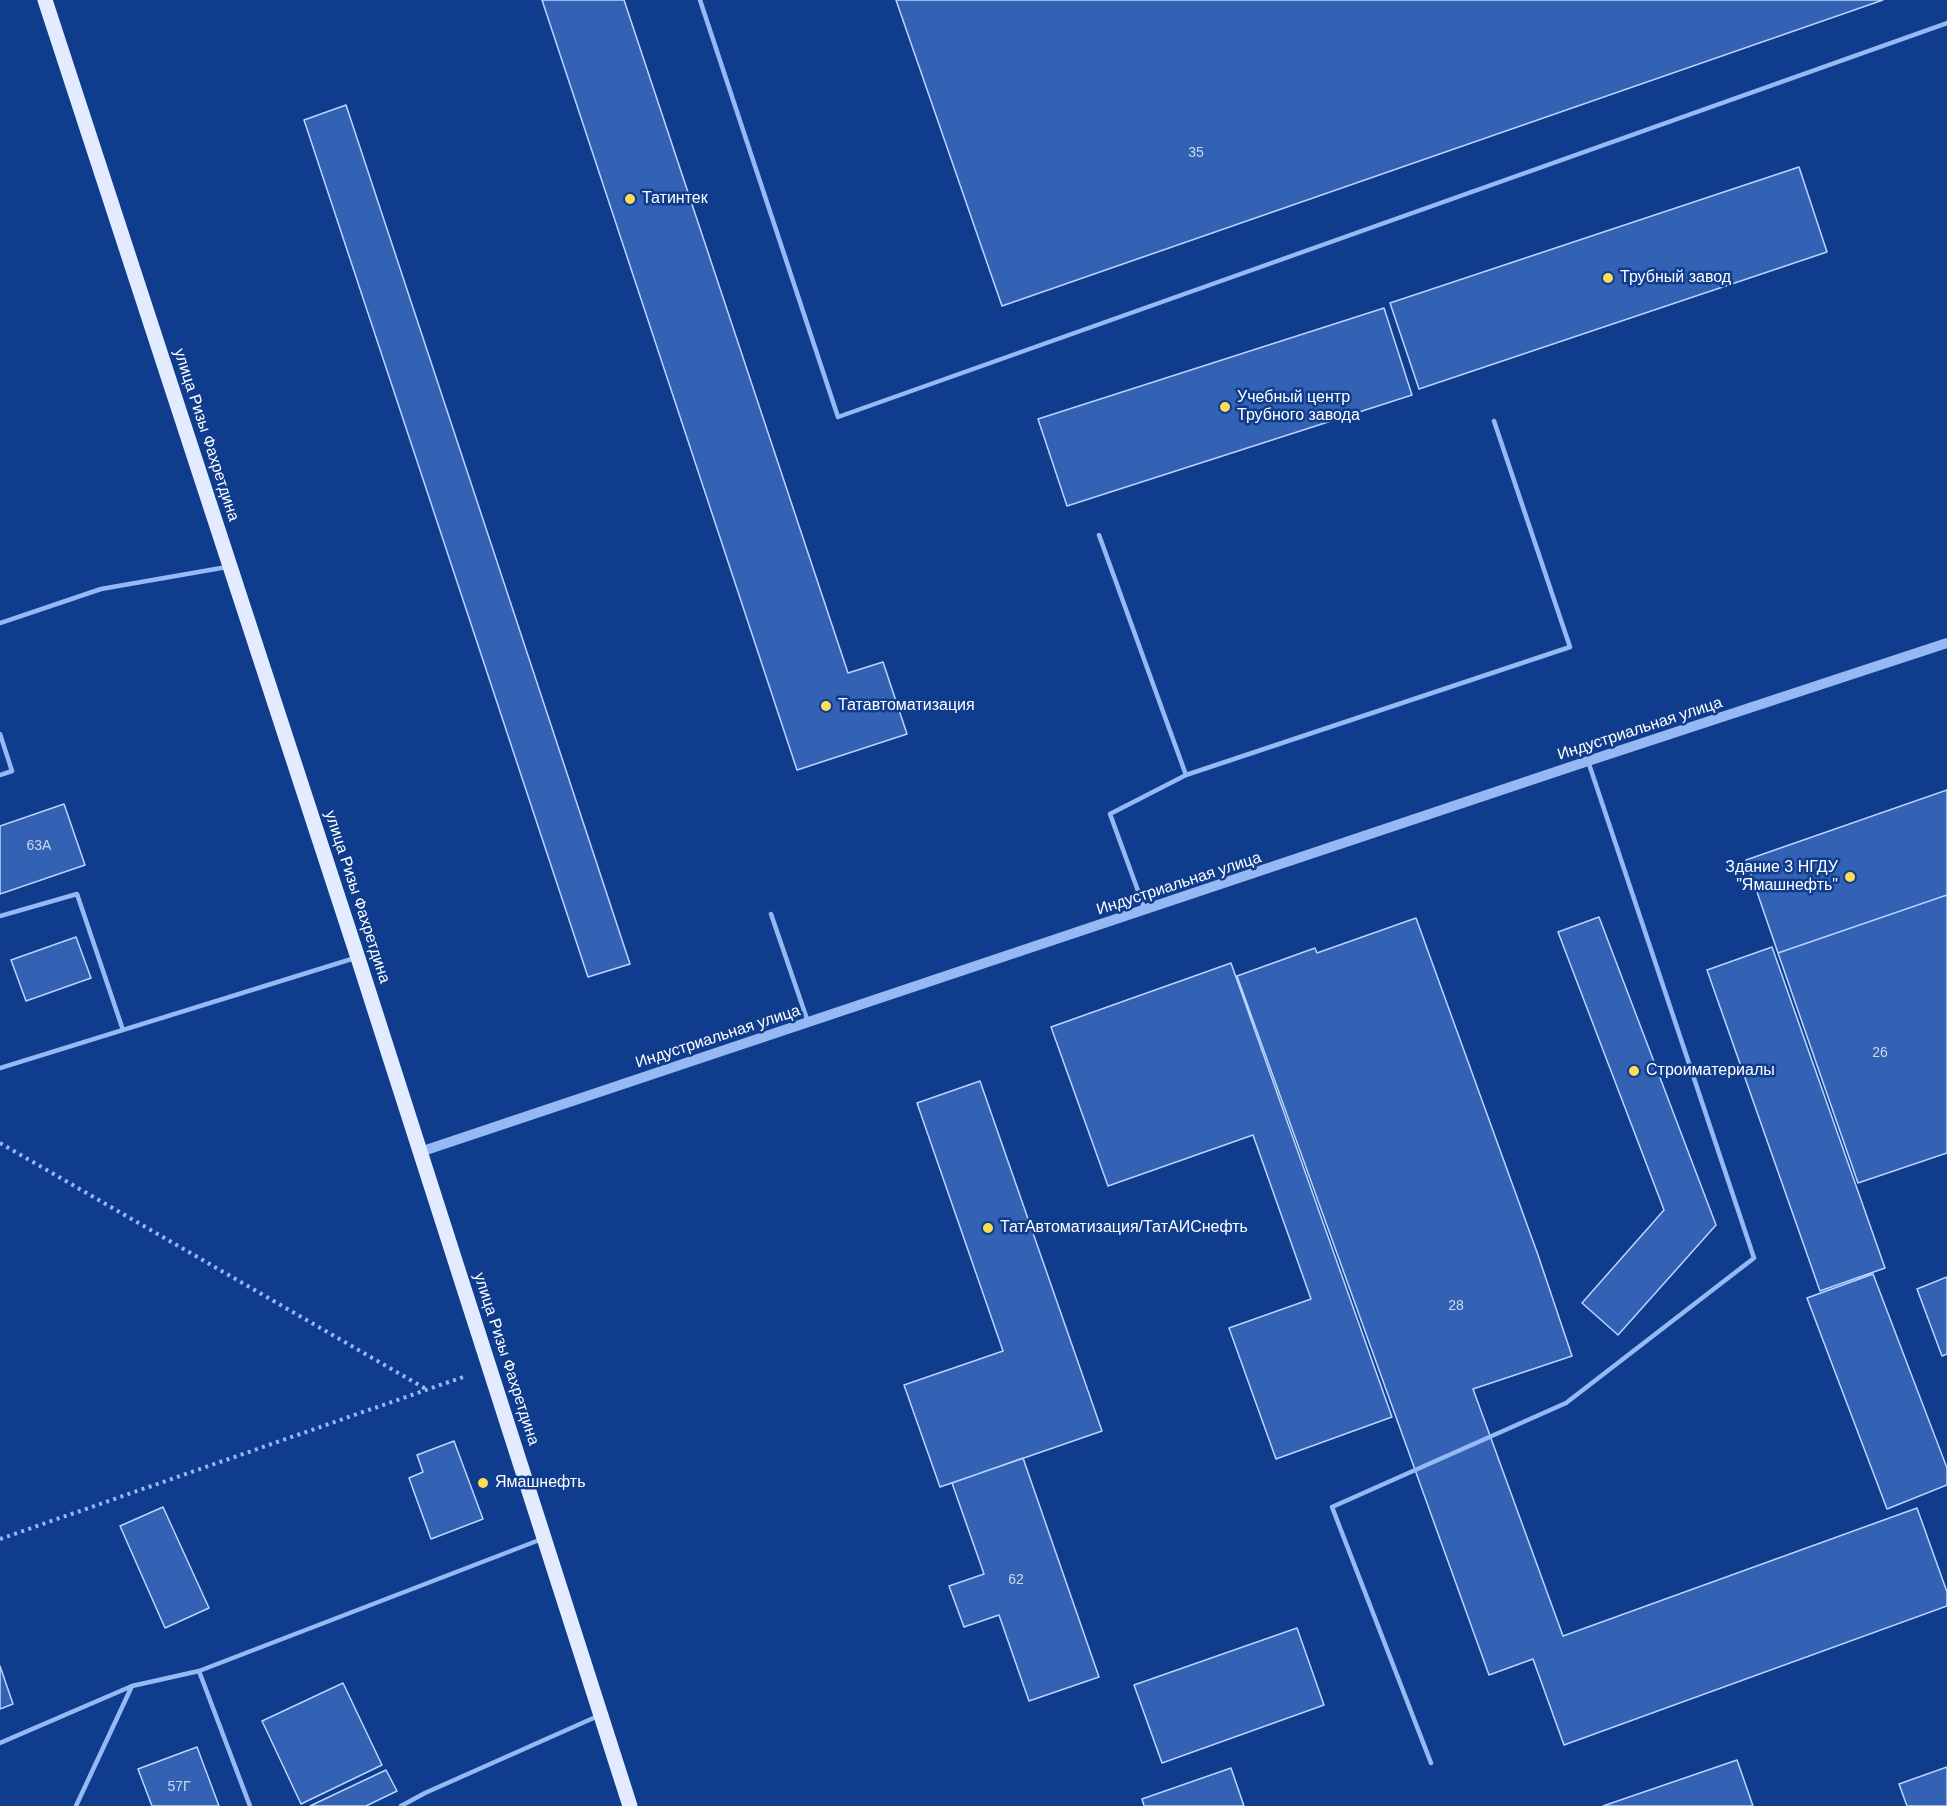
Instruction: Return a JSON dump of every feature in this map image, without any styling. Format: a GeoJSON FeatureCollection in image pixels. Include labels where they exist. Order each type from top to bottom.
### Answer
{"type":"FeatureCollection","features":[{"type":"Feature","properties":{"kind":"main road","name":"улица Ризы Фахретдина"},"geometry":{"type":"LineString","coordinates":[[45,0],[358,958],[630,1806]]}},
{"type":"Feature","properties":{"kind":"street","name":"Индустриальная улица"},"geometry":{"type":"LineString","coordinates":[[420,1152],[1947,643]]}},
{"type":"Feature","properties":{"kind":"lane"},"geometry":{"type":"LineString","coordinates":[[700,0],[838,417],[1947,23]]}},
{"type":"Feature","properties":{"kind":"lane"},"geometry":{"type":"LineString","coordinates":[[1145,911],[1110,814],[1186,776],[1570,647],[1494,421]]}},
{"type":"Feature","properties":{"kind":"lane"},"geometry":{"type":"LineString","coordinates":[[1099,535],[1186,776]]}},
{"type":"Feature","properties":{"kind":"lane"},"geometry":{"type":"LineString","coordinates":[[0,623],[101,589],[230,566]]}},
{"type":"Feature","properties":{"kind":"lane"},"geometry":{"type":"LineString","coordinates":[[0,734],[12,771],[0,775]]}},
{"type":"Feature","properties":{"kind":"lane"},"geometry":{"type":"LineString","coordinates":[[1431,1763],[1332,1507],[1566,1403],[1754,1258],[1588,761]]}},
{"type":"Feature","properties":{"kind":"lane"},"geometry":{"type":"LineString","coordinates":[[0,916],[77,894],[123,1030]]}},
{"type":"Feature","properties":{"kind":"lane"},"geometry":{"type":"LineString","coordinates":[[771,914],[809,1023]]}},
{"type":"Feature","properties":{"kind":"lane"},"geometry":{"type":"LineString","coordinates":[[0,1068],[358,958]]}},
{"type":"Feature","properties":{"kind":"lane"},"geometry":{"type":"LineString","coordinates":[[0,1743],[132,1686],[199,1671],[544,1538]]}},
{"type":"Feature","properties":{"kind":"lane"},"geometry":{"type":"LineString","coordinates":[[199,1671],[250,1806]]}},
{"type":"Feature","properties":{"kind":"lane"},"geometry":{"type":"LineString","coordinates":[[76,1806],[132,1686]]}},
{"type":"Feature","properties":{"kind":"lane"},"geometry":{"type":"LineString","coordinates":[[401,1806],[425,1793],[600,1716]]}},
{"type":"Feature","properties":{"kind":"path"},"geometry":{"type":"LineString","coordinates":[[0,1143],[426,1390]]}},
{"type":"Feature","properties":{"kind":"path"},"geometry":{"type":"LineString","coordinates":[[0,1539],[490,1368]]}},
{"type":"Feature","properties":{"kind":"building"},"geometry":{"type":"Polygon","coordinates":[[[542,0],[624,0],[848,673],[883,662],[907,734],[797,770],[542,0]]]}},
{"type":"Feature","properties":{"kind":"building"},"geometry":{"type":"Polygon","coordinates":[[[896,0],[1883,0],[1002,306],[896,0]]]}},
{"type":"Feature","properties":{"kind":"building"},"geometry":{"type":"Polygon","coordinates":[[[346,105],[630,964],[588,977],[304,120],[346,105]]]}},
{"type":"Feature","properties":{"kind":"building","name":"Трубный завод"},"geometry":{"type":"Polygon","coordinates":[[[1799,167],[1827,252],[1419,389],[1390,303],[1799,167]]]}},
{"type":"Feature","properties":{"kind":"building","name":"Учебный центр Трубного завода"},"geometry":{"type":"Polygon","coordinates":[[[1384,308],[1412,395],[1067,506],[1038,419],[1384,308]]]}},
{"type":"Feature","properties":{"kind":"building","name":"Здание 3 НГДУ \"Ямашнефть\""},"geometry":{"type":"Polygon","coordinates":[[[1947,790],[1947,895],[1778,953],[1746,860],[1947,790]]]}},
{"type":"Feature","properties":{"kind":"building"},"geometry":{"type":"Polygon","coordinates":[[[64,804],[85,865],[0,894],[0,826],[64,804]]]}},
{"type":"Feature","properties":{"kind":"building"},"geometry":{"type":"Polygon","coordinates":[[[1947,895],[1947,1153],[1858,1183],[1778,953],[1947,895]]]}},
{"type":"Feature","properties":{"kind":"building","name":"Строиматериалы"},"geometry":{"type":"Polygon","coordinates":[[[1599,917],[1716,1225],[1618,1335],[1582,1303],[1664,1210],[1558,932],[1599,917]]]}},
{"type":"Feature","properties":{"kind":"building"},"geometry":{"type":"Polygon","coordinates":[[[1416,918],[1538,1255],[1572,1356],[1473,1389],[1563,1636],[1917,1508],[1947,1592],[1947,1606],[1564,1745],[1533,1659],[1489,1675],[1237,976],[1315,948],[1317,953],[1416,918]]]}},
{"type":"Feature","properties":{"kind":"building"},"geometry":{"type":"Polygon","coordinates":[[[76,937],[91,978],[26,1001],[11,960],[76,937]]]}},
{"type":"Feature","properties":{"kind":"building"},"geometry":{"type":"Polygon","coordinates":[[[1772,947],[1885,1268],[1820,1291],[1707,970],[1772,947]]]}},
{"type":"Feature","properties":{"kind":"building"},"geometry":{"type":"Polygon","coordinates":[[[1231,963],[1392,1417],[1276,1459],[1229,1328],[1311,1299],[1253,1135],[1108,1186],[1051,1027],[1231,963]]]}},
{"type":"Feature","properties":{"kind":"building"},"geometry":{"type":"Polygon","coordinates":[[[980,1081],[1102,1431],[940,1487],[904,1385],[1003,1351],[917,1103],[980,1081]]]}},
{"type":"Feature","properties":{"kind":"building"},"geometry":{"type":"Polygon","coordinates":[[[1873,1274],[1947,1468],[1947,1485],[1887,1509],[1807,1298],[1873,1274]]]}},
{"type":"Feature","properties":{"kind":"building"},"geometry":{"type":"Polygon","coordinates":[[[1947,1277],[1947,1354],[1942,1356],[1917,1289],[1947,1277]]]}},
{"type":"Feature","properties":{"kind":"building"},"geometry":{"type":"Polygon","coordinates":[[[454,1441],[483,1519],[431,1539],[409,1478],[423,1472],[417,1455],[454,1441]]]}},
{"type":"Feature","properties":{"kind":"building"},"geometry":{"type":"Polygon","coordinates":[[[1023,1458],[1099,1677],[1029,1701],[999,1615],[964,1627],[949,1586],[984,1574],[952,1483],[1023,1458]]]}},
{"type":"Feature","properties":{"kind":"building"},"geometry":{"type":"Polygon","coordinates":[[[163,1507],[209,1608],[165,1628],[120,1526],[163,1507]]]}},
{"type":"Feature","properties":{"kind":"building"},"geometry":{"type":"Polygon","coordinates":[[[1297,1628],[1324,1705],[1162,1763],[1134,1685],[1297,1628]]]}},
{"type":"Feature","properties":{"kind":"building"},"geometry":{"type":"Polygon","coordinates":[[[0,1666],[13,1704],[0,1709],[0,1666]]]}},
{"type":"Feature","properties":{"kind":"building"},"geometry":{"type":"Polygon","coordinates":[[[343,1683],[382,1765],[301,1804],[262,1721],[343,1683]]]}},
{"type":"Feature","properties":{"kind":"building"},"geometry":{"type":"Polygon","coordinates":[[[197,1747],[219,1806],[152,1806],[138,1769],[197,1747]]]}},
{"type":"Feature","properties":{"kind":"building"},"geometry":{"type":"Polygon","coordinates":[[[1737,1760],[1753,1806],[1603,1806],[1737,1760]]]}},
{"type":"Feature","properties":{"kind":"building"},"geometry":{"type":"Polygon","coordinates":[[[1947,1767],[1947,1806],[1907,1806],[1899,1784],[1947,1767]]]}},
{"type":"Feature","properties":{"kind":"building"},"geometry":{"type":"Polygon","coordinates":[[[1231,1768],[1244,1806],[1144,1806],[1142,1799],[1231,1768]]]}},
{"type":"Feature","properties":{"kind":"building"},"geometry":{"type":"Polygon","coordinates":[[[386,1770],[397,1791],[366,1806],[310,1806],[386,1770]]]}},
{"type":"Feature","properties":{"kind":"place","name":"Татинтек"},"geometry":{"type":"Point","coordinates":[630,199]}},
{"type":"Feature","properties":{"kind":"place","name":"Трубный завод"},"geometry":{"type":"Point","coordinates":[1608,278]}},
{"type":"Feature","properties":{"kind":"place","name":"Учебный центр Трубного завода"},"geometry":{"type":"Point","coordinates":[1225,407]}},
{"type":"Feature","properties":{"kind":"place","name":"Татавтоматизация"},"geometry":{"type":"Point","coordinates":[826,706]}},
{"type":"Feature","properties":{"kind":"place","name":"Здание 3 НГДУ \"Ямашнефть\""},"geometry":{"type":"Point","coordinates":[1850,877]}},
{"type":"Feature","properties":{"kind":"place","name":"Строиматериалы"},"geometry":{"type":"Point","coordinates":[1634,1071]}},
{"type":"Feature","properties":{"kind":"place","name":"ТатАвтоматизация/ТатАИСнефть"},"geometry":{"type":"Point","coordinates":[988,1228]}},
{"type":"Feature","properties":{"kind":"place","name":"Ямашнефть"},"geometry":{"type":"Point","coordinates":[483,1483]}}]}
